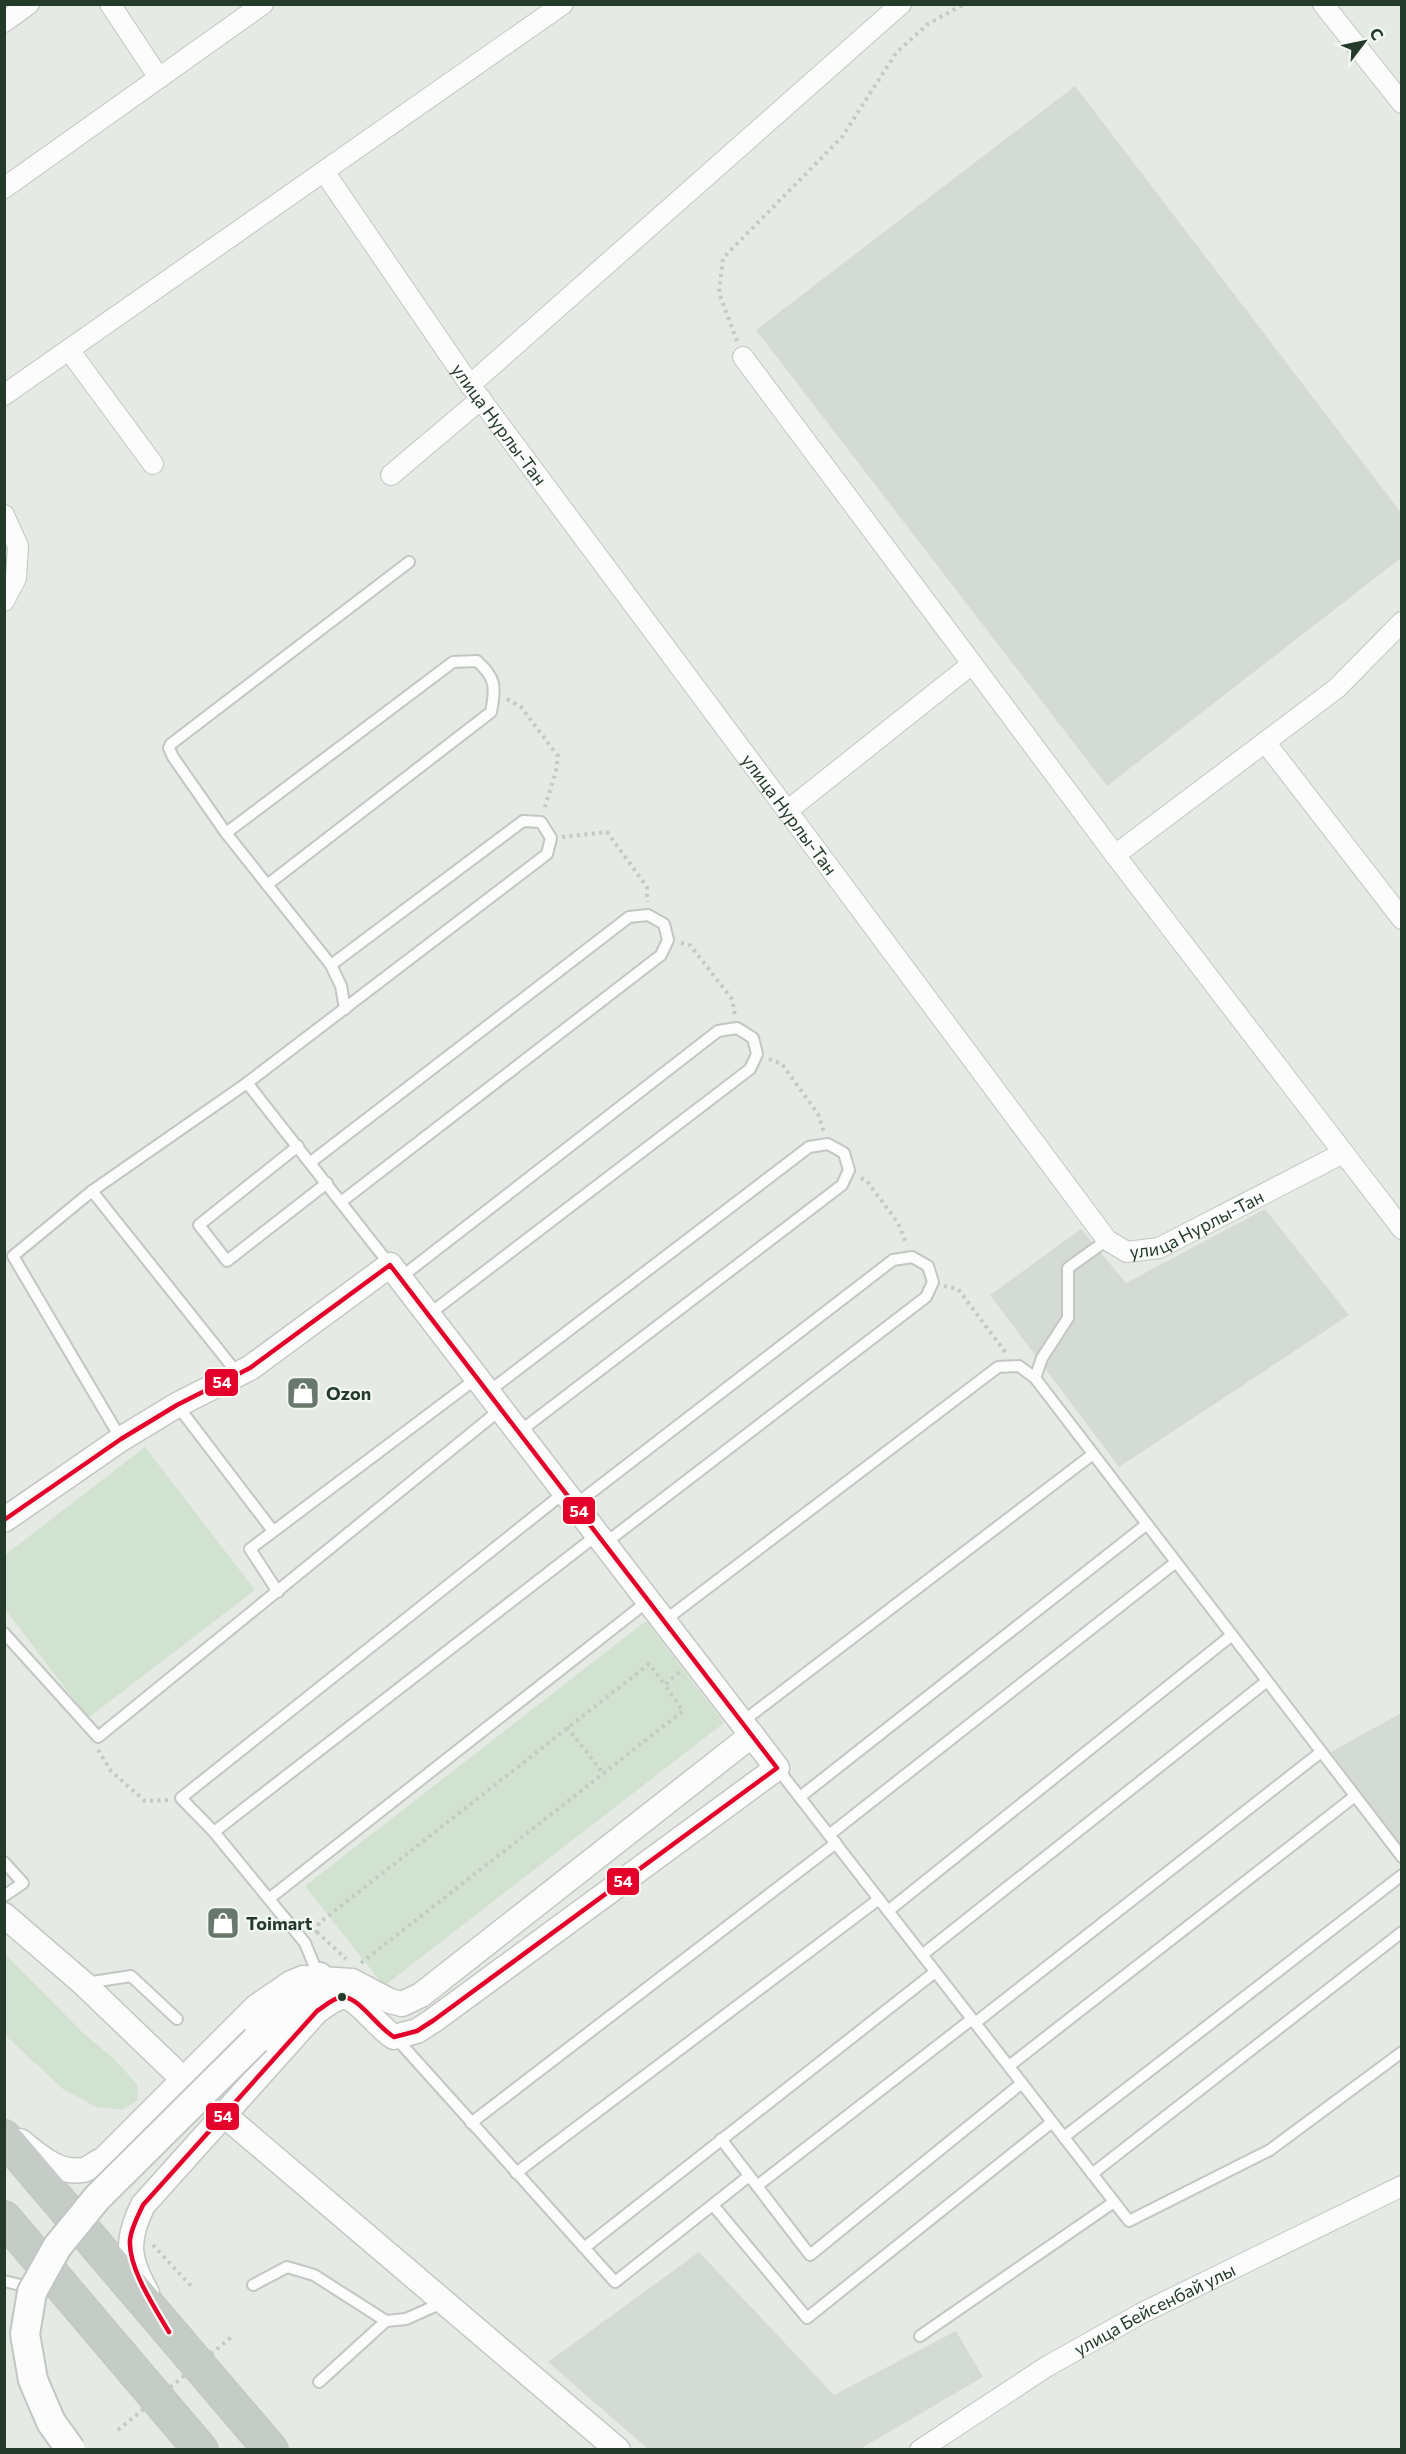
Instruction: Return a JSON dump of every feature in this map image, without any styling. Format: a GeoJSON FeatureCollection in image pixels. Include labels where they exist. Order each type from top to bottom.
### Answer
{"type":"FeatureCollection","features":[{"type":"Feature","properties":{"kind":"highway"},"geometry":{"type":"LineString","coordinates":[[4,2136],[271,2450]]}},
{"type":"Feature","properties":{"kind":"highway"},"geometry":{"type":"LineString","coordinates":[[4,2218],[201,2450]]}},
{"type":"Feature","properties":{"kind":"main road"},"geometry":{"type":"LineString","coordinates":[[71,2450],[51,2422],[33,2380],[25,2334],[32,2292],[57,2247],[97,2198],[319,1977]]}},
{"type":"Feature","properties":{"kind":"street"},"geometry":{"type":"LineString","coordinates":[[4,22],[29,4]]}},
{"type":"Feature","properties":{"kind":"street"},"geometry":{"type":"LineString","coordinates":[[110,4],[159,78]]}},
{"type":"Feature","properties":{"kind":"street"},"geometry":{"type":"LineString","coordinates":[[4,188],[263,4]]}},
{"type":"Feature","properties":{"kind":"street"},"geometry":{"type":"LineString","coordinates":[[4,395],[563,4]]}},
{"type":"Feature","properties":{"kind":"street"},"geometry":{"type":"LineString","coordinates":[[391,475],[476,392],[901,4]]}},
{"type":"Feature","properties":{"kind":"street"},"geometry":{"type":"LineString","coordinates":[[1323,4],[1401,103]]}},
{"type":"Feature","properties":{"kind":"street","name":"улица Нурлы-Тан"},"geometry":{"type":"LineString","coordinates":[[324,173],[476,392],[1107,1240],[1127,1252],[1159,1248],[1343,1153]]}},
{"type":"Feature","properties":{"kind":"street"},"geometry":{"type":"LineString","coordinates":[[69,350],[153,464]]}},
{"type":"Feature","properties":{"kind":"street"},"geometry":{"type":"LineString","coordinates":[[743,357],[1115,855],[1401,1228]]}},
{"type":"Feature","properties":{"kind":"street"},"geometry":{"type":"LineString","coordinates":[[4,515],[18,546],[16,578],[4,601]]}},
{"type":"Feature","properties":{"kind":"street"},"geometry":{"type":"LineString","coordinates":[[1115,855],[1337,688],[1399,628]]}},
{"type":"Feature","properties":{"kind":"street"},"geometry":{"type":"LineString","coordinates":[[787,811],[972,664]]}},
{"type":"Feature","properties":{"kind":"street"},"geometry":{"type":"LineString","coordinates":[[1265,742],[1401,919]]}},
{"type":"Feature","properties":{"kind":"street"},"geometry":{"type":"LineString","coordinates":[[4,1520],[121,1439],[177,1405],[250,1368],[395,1272],[777,1768],[417,2031],[394,2037],[353,2000],[345,1996],[334,1999],[317,2011],[143,2205],[134,2225],[130,2242],[134,2263],[144,2289],[169,2332]]}},
{"type":"Feature","properties":{"kind":"street"},"geometry":{"type":"LineString","coordinates":[[4,2128],[43,2159],[62,2169],[84,2170],[104,2159],[256,2007],[291,1983],[303,1977],[352,1980],[396,2002],[410,2001],[421,1995],[747,1729]]}},
{"type":"Feature","properties":{"kind":"street"},"geometry":{"type":"LineString","coordinates":[[4,1915],[83,1983],[184,2080]]}},
{"type":"Feature","properties":{"kind":"street"},"geometry":{"type":"LineString","coordinates":[[223,2114],[618,2450]]}},
{"type":"Feature","properties":{"kind":"street","name":"улица Бейсенбай улы"},"geometry":{"type":"LineString","coordinates":[[920,2450],[1046,2367],[1142,2313],[1401,2186]]}},
{"type":"Feature","properties":{"kind":"lane"},"geometry":{"type":"LineString","coordinates":[[345,1008],[340,986],[331,965],[226,833],[173,757],[170,752],[171,744],[409,562]]}},
{"type":"Feature","properties":{"kind":"lane"},"geometry":{"type":"LineString","coordinates":[[226,833],[453,662],[477,661],[491,673],[495,692],[491,712],[267,885]]}},
{"type":"Feature","properties":{"kind":"lane"},"geometry":{"type":"LineString","coordinates":[[121,1439],[13,1256],[92,1191],[247,1083],[547,854],[551,838],[541,822],[523,822],[331,965]]}},
{"type":"Feature","properties":{"kind":"lane"},"geometry":{"type":"LineString","coordinates":[[311,1162],[629,917],[648,915],[664,924],[668,940],[661,955],[341,1202]]}},
{"type":"Feature","properties":{"kind":"lane"},"geometry":{"type":"LineString","coordinates":[[247,1083],[395,1272],[718,1031],[737,1028],[753,1038],[758,1054],[750,1069],[428,1315]]}},
{"type":"Feature","properties":{"kind":"lane"},"geometry":{"type":"LineString","coordinates":[[278,1592],[250,1549],[273,1531],[489,1393],[809,1147],[828,1144],[844,1153],[849,1170],[842,1185],[519,1432]]}},
{"type":"Feature","properties":{"kind":"lane"},"geometry":{"type":"LineString","coordinates":[[298,1146],[199,1225],[220,1252],[227,1260],[327,1183]]}},
{"type":"Feature","properties":{"kind":"lane"},"geometry":{"type":"LineString","coordinates":[[92,1191],[239,1374]]}},
{"type":"Feature","properties":{"kind":"lane"},"geometry":{"type":"LineString","coordinates":[[1035,1378],[1042,1358],[1068,1318],[1068,1268],[1107,1240]]}},
{"type":"Feature","properties":{"kind":"lane"},"geometry":{"type":"LineString","coordinates":[[214,1832],[926,1297],[933,1282],[928,1266],[912,1257],[893,1260],[570,1498],[181,1798],[214,1832],[305,1943],[319,1977]]}},
{"type":"Feature","properties":{"kind":"lane"},"geometry":{"type":"LineString","coordinates":[[664,1621],[998,1367],[1016,1366],[1035,1378],[1401,1857]]}},
{"type":"Feature","properties":{"kind":"lane"},"geometry":{"type":"LineString","coordinates":[[4,1634],[98,1737],[278,1592],[489,1393]]}},
{"type":"Feature","properties":{"kind":"lane"},"geometry":{"type":"LineString","coordinates":[[177,1405],[273,1531]]}},
{"type":"Feature","properties":{"kind":"lane"},"geometry":{"type":"LineString","coordinates":[[747,1729],[1093,1454]]}},
{"type":"Feature","properties":{"kind":"lane"},"geometry":{"type":"LineString","coordinates":[[800,1797],[1147,1524]]}},
{"type":"Feature","properties":{"kind":"lane"},"geometry":{"type":"LineString","coordinates":[[471,2123],[832,1839],[1176,1562]]}},
{"type":"Feature","properties":{"kind":"lane"},"geometry":{"type":"LineString","coordinates":[[270,1898],[648,1601]]}},
{"type":"Feature","properties":{"kind":"lane"},"geometry":{"type":"LineString","coordinates":[[888,1911],[1232,1635]]}},
{"type":"Feature","properties":{"kind":"lane"},"geometry":{"type":"LineString","coordinates":[[922,1955],[1267,1681]]}},
{"type":"Feature","properties":{"kind":"lane"},"geometry":{"type":"LineString","coordinates":[[757,2186],[1321,1752]]}},
{"type":"Feature","properties":{"kind":"lane"},"geometry":{"type":"LineString","coordinates":[[777,1768],[1129,2221],[1270,2150],[1401,2052]]}},
{"type":"Feature","properties":{"kind":"lane"},"geometry":{"type":"LineString","coordinates":[[1009,2066],[1354,1796]]}},
{"type":"Feature","properties":{"kind":"lane"},"geometry":{"type":"LineString","coordinates":[[4,1862],[23,1883],[4,1896]]}},
{"type":"Feature","properties":{"kind":"lane"},"geometry":{"type":"LineString","coordinates":[[1064,2137],[1401,1875]]}},
{"type":"Feature","properties":{"kind":"lane"},"geometry":{"type":"LineString","coordinates":[[516,2173],[879,1899]]}},
{"type":"Feature","properties":{"kind":"lane"},"geometry":{"type":"LineString","coordinates":[[1092,2174],[1401,1932]]}},
{"type":"Feature","properties":{"kind":"lane"},"geometry":{"type":"LineString","coordinates":[[584,2248],[935,1972]]}},
{"type":"Feature","properties":{"kind":"lane"},"geometry":{"type":"LineString","coordinates":[[83,1983],[131,1976],[177,2019]]}},
{"type":"Feature","properties":{"kind":"lane"},"geometry":{"type":"LineString","coordinates":[[394,2037],[615,2282],[749,2176]]}},
{"type":"Feature","properties":{"kind":"lane"},"geometry":{"type":"LineString","coordinates":[[721,2139],[810,2255],[1022,2083]]}},
{"type":"Feature","properties":{"kind":"lane"},"geometry":{"type":"LineString","coordinates":[[713,2205],[807,2319],[1052,2122]]}},
{"type":"Feature","properties":{"kind":"lane"},"geometry":{"type":"LineString","coordinates":[[920,2336],[1114,2202]]}},
{"type":"Feature","properties":{"kind":"lane"},"geometry":{"type":"LineString","coordinates":[[253,2285],[287,2267],[314,2275],[386,2321]]}},
{"type":"Feature","properties":{"kind":"lane"},"geometry":{"type":"LineString","coordinates":[[4,2281],[71,2296]]}},
{"type":"Feature","properties":{"kind":"lane"},"geometry":{"type":"LineString","coordinates":[[320,2382],[386,2321],[406,2319],[444,2302]]}},
{"type":"Feature","properties":{"kind":"path"},"geometry":{"type":"LineString","coordinates":[[743,357],[719,293],[723,258],[842,137],[896,53],[928,24],[964,4]]}},
{"type":"Feature","properties":{"kind":"path"},"geometry":{"type":"LineString","coordinates":[[495,692],[521,707],[558,756],[556,771],[541,822]]}},
{"type":"Feature","properties":{"kind":"path"},"geometry":{"type":"LineString","coordinates":[[551,838],[607,832],[646,888],[648,915]]}},
{"type":"Feature","properties":{"kind":"path"},"geometry":{"type":"LineString","coordinates":[[668,940],[690,945],[732,999],[737,1028]]}},
{"type":"Feature","properties":{"kind":"path"},"geometry":{"type":"LineString","coordinates":[[758,1054],[782,1064],[818,1114],[828,1144]]}},
{"type":"Feature","properties":{"kind":"path"},"geometry":{"type":"LineString","coordinates":[[849,1170],[867,1181],[898,1223],[912,1257]]}},
{"type":"Feature","properties":{"kind":"path"},"geometry":{"type":"LineString","coordinates":[[933,1282],[958,1289],[1016,1366]]}},
{"type":"Feature","properties":{"kind":"path"},"geometry":{"type":"LineString","coordinates":[[665,1685],[693,1660]]}},
{"type":"Feature","properties":{"kind":"path"},"geometry":{"type":"LineString","coordinates":[[305,1943],[317,1932],[319,1923],[649,1664],[683,1711],[355,1968]]}},
{"type":"Feature","properties":{"kind":"path"},"geometry":{"type":"LineString","coordinates":[[567,1727],[603,1773]]}},
{"type":"Feature","properties":{"kind":"path"},"geometry":{"type":"LineString","coordinates":[[98,1737],[100,1754],[111,1771],[145,1801],[165,1802],[181,1798]]}},
{"type":"Feature","properties":{"kind":"path"},"geometry":{"type":"LineString","coordinates":[[317,1932],[347,1960]]}},
{"type":"Feature","properties":{"kind":"path"},"geometry":{"type":"LineString","coordinates":[[134,2225],[191,2286]]}},
{"type":"Feature","properties":{"kind":"path"},"geometry":{"type":"LineString","coordinates":[[118,2430],[233,2336]]}},
{"type":"Feature","properties":{"kind":"shaded area"},"geometry":{"type":"Polygon","coordinates":[[[1075,86],[1402,514],[1401,558],[1107,786],[756,330],[1075,86]]]}},
{"type":"Feature","properties":{"kind":"shaded area"},"geometry":{"type":"Polygon","coordinates":[[[1265,1209],[1349,1315],[1119,1467],[990,1295],[1081,1229],[1126,1283],[1265,1209]]]}},
{"type":"Feature","properties":{"kind":"shaded area"},"geometry":{"type":"Polygon","coordinates":[[[1401,1713],[1401,1847],[1331,1752],[1401,1713]]]}},
{"type":"Feature","properties":{"kind":"shaded area"},"geometry":{"type":"Polygon","coordinates":[[[699,2252],[834,2395],[956,2331],[983,2377],[860,2449],[648,2449],[548,2362],[699,2252]]]}},
{"type":"Feature","properties":{"kind":"green space"},"geometry":{"type":"Polygon","coordinates":[[[145,1447],[255,1590],[88,1718],[5,1609],[5,1555],[145,1447]]]}},
{"type":"Feature","properties":{"kind":"green space"},"geometry":{"type":"Polygon","coordinates":[[[646,1621],[724,1723],[384,1986],[305,1886],[646,1621]]]}},
{"type":"Feature","properties":{"kind":"green space"},"geometry":{"type":"Polygon","coordinates":[[[5,1954],[137,2084],[138,2100],[122,2110],[96,2107],[63,2089],[5,2035],[5,1954]]]}},
{"type":"Feature","properties":{"kind":"transit line","name":"54"},"geometry":{"type":"LineString","coordinates":[[4,1520],[121,1439],[177,1405],[250,1368],[390,1265],[777,1768],[417,2031],[394,2037],[348,1998],[335,1999],[317,2011],[143,2205],[137,2218],[130,2240],[133,2263],[150,2300],[169,2332]]}},
{"type":"Feature","properties":{"kind":"place","name":"Ozon"},"geometry":{"type":"Point","coordinates":[303,1393]}},
{"type":"Feature","properties":{"kind":"place","name":"Toimart"},"geometry":{"type":"Point","coordinates":[223,1923]}}]}
